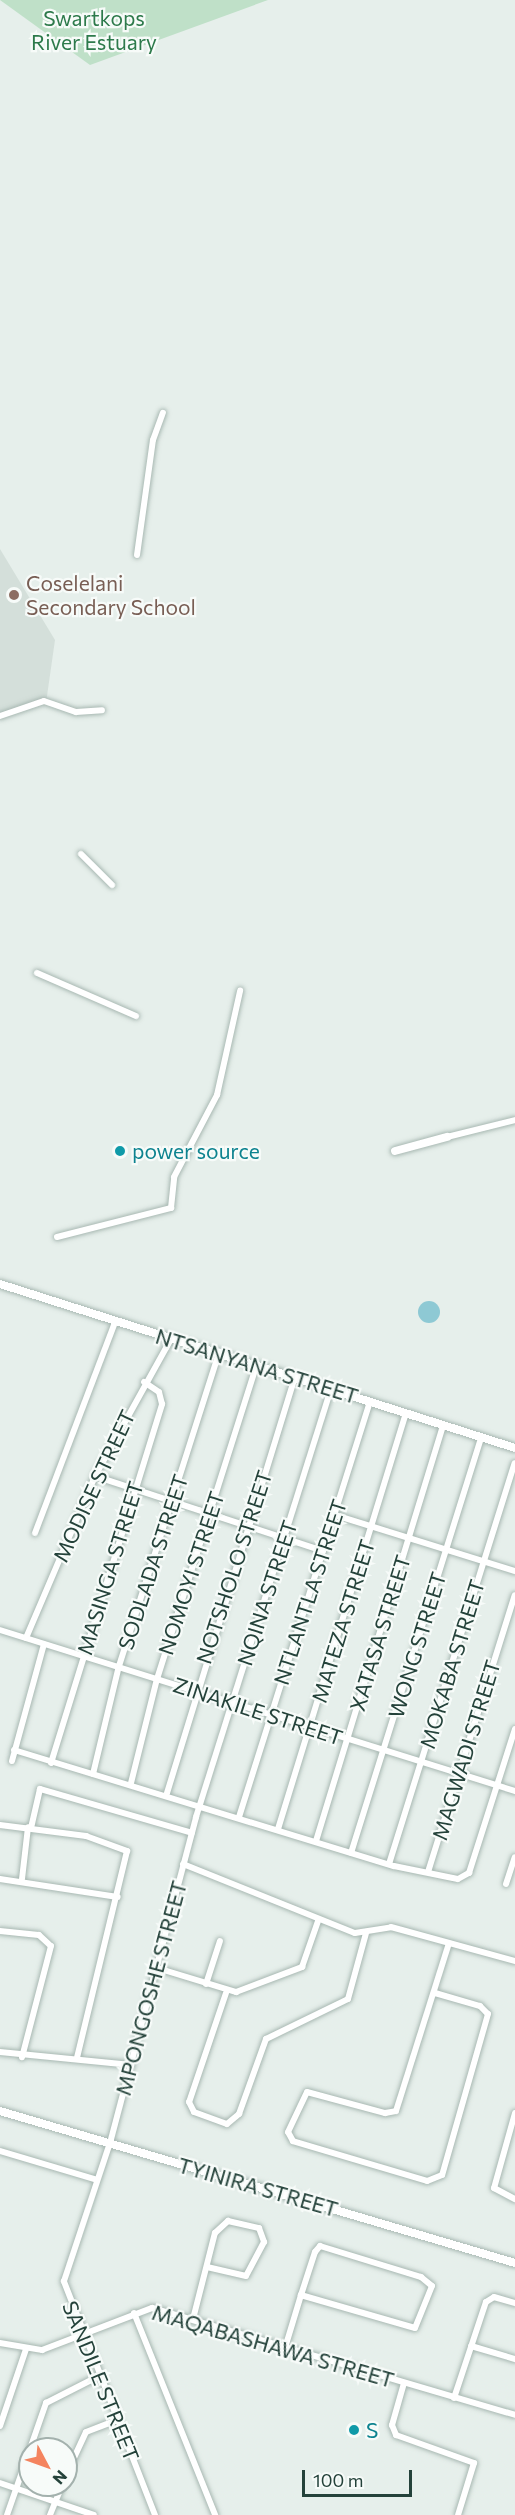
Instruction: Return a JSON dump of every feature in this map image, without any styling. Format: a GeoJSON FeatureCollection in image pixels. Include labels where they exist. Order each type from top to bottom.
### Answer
{"type":"FeatureCollection","features":[{"type":"Feature","properties":{"kind":"street"},"geometry":{"type":"LineString","coordinates":[[137,555],[154,433],[163,413]]}},
{"type":"Feature","properties":{"kind":"street"},"geometry":{"type":"LineString","coordinates":[[0,716],[45,701],[76,712],[102,710]]}},
{"type":"Feature","properties":{"kind":"street"},"geometry":{"type":"LineString","coordinates":[[81,854],[112,885]]}},
{"type":"Feature","properties":{"kind":"street"},"geometry":{"type":"LineString","coordinates":[[37,973],[136,1016]]}},
{"type":"Feature","properties":{"kind":"street"},"geometry":{"type":"LineString","coordinates":[[57,1237],[171,1208],[174,1177],[217,1095],[240,991]]}},
{"type":"Feature","properties":{"kind":"street"},"geometry":{"type":"LineString","coordinates":[[395,1151],[515,1120]]}},
{"type":"Feature","properties":{"kind":"street","name":"NTSANYANA STREET"},"geometry":{"type":"LineString","coordinates":[[0,1284],[515,1448]]}},
{"type":"Feature","properties":{"kind":"street"},"geometry":{"type":"LineString","coordinates":[[35,1533],[115,1322]]}},
{"type":"Feature","properties":{"kind":"street","name":"MODISE STREET"},"geometry":{"type":"LineString","coordinates":[[26,1638],[95,1476],[144,1382],[171,1339]]}},
{"type":"Feature","properties":{"kind":"street","name":"SODLADA STREET"},"geometry":{"type":"LineString","coordinates":[[93,1774],[119,1666],[219,1352]]}},
{"type":"Feature","properties":{"kind":"street","name":"NOMOYI STREET"},"geometry":{"type":"LineString","coordinates":[[130,1783],[157,1678],[257,1364]]}},
{"type":"Feature","properties":{"kind":"street","name":"NOTSHOLO STREET"},"geometry":{"type":"LineString","coordinates":[[167,1793],[195,1691],[295,1377]]}},
{"type":"Feature","properties":{"kind":"street","name":"MASINGA STREET"},"geometry":{"type":"LineString","coordinates":[[51,1763],[82,1655],[162,1404],[159,1392],[144,1382]]}},
{"type":"Feature","properties":{"kind":"street","name":"NQINA STREET"},"geometry":{"type":"LineString","coordinates":[[192,1833],[331,1388]]}},
{"type":"Feature","properties":{"kind":"street","name":"NTLANTLA STREET"},"geometry":{"type":"LineString","coordinates":[[239,1817],[370,1401]]}},
{"type":"Feature","properties":{"kind":"street","name":"MATEZA STREET"},"geometry":{"type":"LineString","coordinates":[[278,1829],[406,1413]]}},
{"type":"Feature","properties":{"kind":"street","name":"XATASA STREET"},"geometry":{"type":"LineString","coordinates":[[316,1841],[442,1425]]}},
{"type":"Feature","properties":{"kind":"street","name":"WONG STREET"},"geometry":{"type":"LineString","coordinates":[[351,1853],[481,1437]]}},
{"type":"Feature","properties":{"kind":"street","name":"MOKABA STREET"},"geometry":{"type":"LineString","coordinates":[[389,1864],[515,1463]]}},
{"type":"Feature","properties":{"kind":"street"},"geometry":{"type":"LineString","coordinates":[[95,1476],[247,1524],[323,1551]]}},
{"type":"Feature","properties":{"kind":"street"},"geometry":{"type":"LineString","coordinates":[[335,1515],[515,1571]]}},
{"type":"Feature","properties":{"kind":"street","name":"MAGWADI STREET"},"geometry":{"type":"LineString","coordinates":[[428,1872],[515,1595]]}},
{"type":"Feature","properties":{"kind":"street","name":"ZINAKILE STREET"},"geometry":{"type":"LineString","coordinates":[[0,1630],[515,1791]]}},
{"type":"Feature","properties":{"kind":"street"},"geometry":{"type":"LineString","coordinates":[[12,1761],[44,1644]]}},
{"type":"Feature","properties":{"kind":"street"},"geometry":{"type":"LineString","coordinates":[[14,1750],[51,1763],[167,1793],[351,1853],[458,1879],[469,1873],[515,1729]]}},
{"type":"Feature","properties":{"kind":"street"},"geometry":{"type":"LineString","coordinates":[[22,1879],[29,1828],[40,1789],[192,1833]]}},
{"type":"Feature","properties":{"kind":"street"},"geometry":{"type":"LineString","coordinates":[[0,1825],[29,1828],[124,1847],[128,1861],[77,2058]]}},
{"type":"Feature","properties":{"kind":"street","name":"MPONGOSHE STREET"},"geometry":{"type":"LineString","coordinates":[[110,2143],[192,1833]]}},
{"type":"Feature","properties":{"kind":"street"},"geometry":{"type":"LineString","coordinates":[[506,1884],[515,1857]]}},
{"type":"Feature","properties":{"kind":"street"},"geometry":{"type":"LineString","coordinates":[[183,1864],[230,1879],[277,1906],[318,1921],[366,1933],[391,1927],[515,1961]]}},
{"type":"Feature","properties":{"kind":"street"},"geometry":{"type":"LineString","coordinates":[[0,1879],[22,1879],[118,1897]]}},
{"type":"Feature","properties":{"kind":"street"},"geometry":{"type":"LineString","coordinates":[[157,1968],[226,1993],[302,1967],[318,1921]]}},
{"type":"Feature","properties":{"kind":"street"},"geometry":{"type":"LineString","coordinates":[[0,1931],[39,1935],[51,1946],[22,2057]]}},
{"type":"Feature","properties":{"kind":"street"},"geometry":{"type":"LineString","coordinates":[[226,1993],[189,2102],[194,2112],[227,2124],[239,2114],[266,2039],[348,1999],[366,1933]]}},
{"type":"Feature","properties":{"kind":"street"},"geometry":{"type":"LineString","coordinates":[[206,1984],[220,1941]]}},
{"type":"Feature","properties":{"kind":"street"},"geometry":{"type":"LineString","coordinates":[[435,1993],[480,2006],[488,2014],[442,2175],[427,2181],[293,2141],[288,2132],[307,2092],[385,2113],[396,2111],[449,1943]]}},
{"type":"Feature","properties":{"kind":"street"},"geometry":{"type":"LineString","coordinates":[[0,2052],[22,2057],[77,2058],[131,2065]]}},
{"type":"Feature","properties":{"kind":"street","name":"TYINIRA STREET"},"geometry":{"type":"LineString","coordinates":[[0,2111],[515,2263]]}},
{"type":"Feature","properties":{"kind":"street"},"geometry":{"type":"LineString","coordinates":[[515,2112],[494,2188],[515,2199]]}},
{"type":"Feature","properties":{"kind":"street","name":"SANDILE STREET"},"geometry":{"type":"LineString","coordinates":[[110,2143],[64,2281],[81,2333],[155,2515]]}},
{"type":"Feature","properties":{"kind":"street"},"geometry":{"type":"LineString","coordinates":[[0,2151],[97,2180]]}},
{"type":"Feature","properties":{"kind":"street"},"geometry":{"type":"LineString","coordinates":[[193,2319],[207,2267],[222,2224],[236,2220],[259,2228],[264,2242],[246,2276],[207,2267]]}},
{"type":"Feature","properties":{"kind":"street"},"geometry":{"type":"LineString","coordinates":[[285,2348],[302,2295],[320,2246],[421,2277],[432,2286],[415,2328],[302,2295]]}},
{"type":"Feature","properties":{"kind":"street"},"geometry":{"type":"LineString","coordinates":[[454,2397],[489,2298],[515,2303]]}},
{"type":"Feature","properties":{"kind":"street","name":"MAQABASHAWA STREET"},"geometry":{"type":"LineString","coordinates":[[0,2343],[42,2350],[81,2333],[152,2308],[515,2415]]}},
{"type":"Feature","properties":{"kind":"street"},"geometry":{"type":"LineString","coordinates":[[134,2313],[215,2515]]}},
{"type":"Feature","properties":{"kind":"street"},"geometry":{"type":"LineString","coordinates":[[471,2346],[515,2359]]}},
{"type":"Feature","properties":{"kind":"street"},"geometry":{"type":"LineString","coordinates":[[0,2426],[26,2349]]}},
{"type":"Feature","properties":{"kind":"street"},"geometry":{"type":"LineString","coordinates":[[7,2515],[48,2400],[99,2376]]}},
{"type":"Feature","properties":{"kind":"street"},"geometry":{"type":"LineString","coordinates":[[404,2383],[392,2425],[396,2435],[474,2463],[458,2515]]}},
{"type":"Feature","properties":{"kind":"street"},"geometry":{"type":"LineString","coordinates":[[78,2449],[86,2432],[117,2420]]}},
{"type":"Feature","properties":{"kind":"street"},"geometry":{"type":"LineString","coordinates":[[0,2483],[56,2500],[94,2515]]}},
{"type":"Feature","properties":{"kind":"street"},"geometry":{"type":"LineString","coordinates":[[50,2515],[57,2497]]}},
{"type":"Feature","properties":{"kind":"shaded area","name":"Coselelani Secondary School"},"geometry":{"type":"Polygon","coordinates":[[[0,549],[55,640],[46,703],[0,714],[0,549]]]}},
{"type":"Feature","properties":{"kind":"green space","name":"Swartkops River Estuary"},"geometry":{"type":"Polygon","coordinates":[[[0,0],[268,0],[90,65],[0,0]]]}},
{"type":"Feature","properties":{"kind":"water"},"geometry":{"type":"Polygon","coordinates":[[[429,1301],[437,1304],[440,1312],[437,1320],[429,1323],[421,1320],[418,1312],[421,1304],[429,1301]]]}},
{"type":"Feature","properties":{"kind":"place","name":"Coselelani Secondary School"},"geometry":{"type":"Point","coordinates":[14,595]}},
{"type":"Feature","properties":{"kind":"place","name":"power source"},"geometry":{"type":"Point","coordinates":[120,1151]}},
{"type":"Feature","properties":{"kind":"place","name":"S"},"geometry":{"type":"Point","coordinates":[354,2430]}}]}
